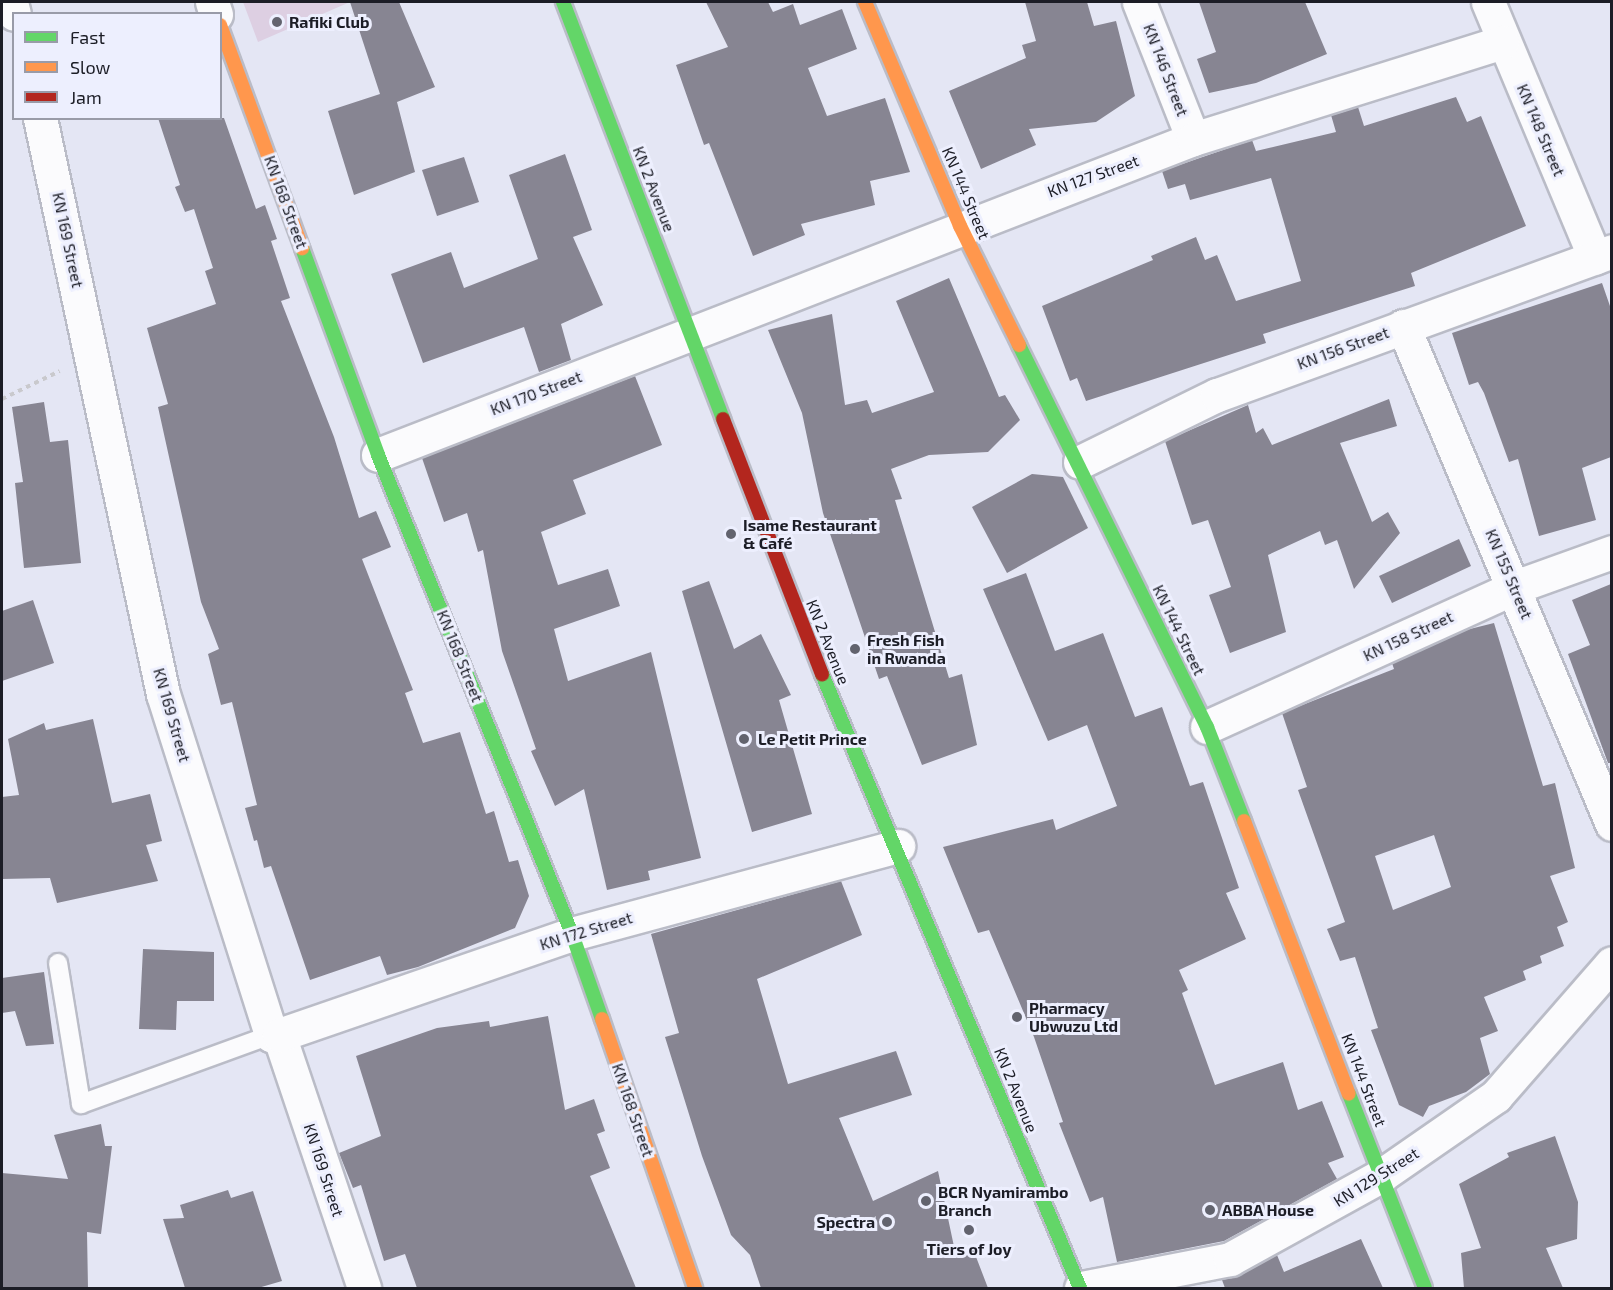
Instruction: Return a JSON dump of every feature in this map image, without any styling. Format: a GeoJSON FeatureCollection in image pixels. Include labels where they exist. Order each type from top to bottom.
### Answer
{"type":"FeatureCollection","features":[{"type":"Feature","properties":{"kind":"street","name":"KN 2 Avenue"},"geometry":{"type":"LineString","coordinates":[[563,2],[693,332],[812,648],[898,846],[1080,1288]]}},
{"type":"Feature","properties":{"kind":"street","name":"KN 144 Street"},"geometry":{"type":"LineString","coordinates":[[865,2],[960,226],[1080,462],[1207,727],[1425,1288]]}},
{"type":"Feature","properties":{"kind":"street","name":"KN 146 Street"},"geometry":{"type":"LineString","coordinates":[[1139,2],[1193,139]]}},
{"type":"Feature","properties":{"kind":"street","name":"KN 148 Street"},"geometry":{"type":"LineString","coordinates":[[1488,2],[1502,42],[1603,254]]}},
{"type":"Feature","properties":{"kind":"street","name":"KN 168 Street"},"geometry":{"type":"LineString","coordinates":[[222,30],[378,454],[572,934],[695,1288]]}},
{"type":"Feature","properties":{"kind":"street","name":"KN 127 Street"},"geometry":{"type":"LineString","coordinates":[[693,332],[960,226],[1193,139],[1502,42]]}},
{"type":"Feature","properties":{"kind":"street","name":"KN 169 Street"},"geometry":{"type":"LineString","coordinates":[[40,120],[163,694],[275,1035],[364,1288]]}},
{"type":"Feature","properties":{"kind":"street","name":"KN 156 Street"},"geometry":{"type":"LineString","coordinates":[[1080,462],[1217,394],[1603,254]]}},
{"type":"Feature","properties":{"kind":"street","name":"KN 155 Street"},"geometry":{"type":"LineString","coordinates":[[1403,326],[1515,587],[1611,824]]}},
{"type":"Feature","properties":{"kind":"street","name":"KN 170 Street"},"geometry":{"type":"LineString","coordinates":[[378,454],[693,332]]}},
{"type":"Feature","properties":{"kind":"street","name":"KN 158 Street"},"geometry":{"type":"LineString","coordinates":[[1207,727],[1515,587],[1611,552]]}},
{"type":"Feature","properties":{"kind":"street","name":"KN 172 Street"},"geometry":{"type":"LineString","coordinates":[[275,1035],[572,934],[898,846]]}},
{"type":"Feature","properties":{"kind":"street","name":"KN 129 Street"},"geometry":{"type":"LineString","coordinates":[[1080,1288],[1230,1259],[1382,1175],[1496,1096],[1611,963]]}},
{"type":"Feature","properties":{"kind":"lane"},"geometry":{"type":"LineString","coordinates":[[58,963],[81,1104],[275,1035]]}},
{"type":"Feature","properties":{"kind":"path"},"geometry":{"type":"LineString","coordinates":[[2,399],[92,357]]}},
{"type":"Feature","properties":{"kind":"shaded area","name":"Rafiki Club"},"geometry":{"type":"Polygon","coordinates":[[[243,2],[350,2],[258,42],[243,2]]]}},
{"type":"Feature","properties":{"kind":"building"},"geometry":{"type":"Polygon","coordinates":[[[350,2],[399,2],[435,87],[397,102],[415,172],[354,195],[328,111],[380,94],[350,2]]]}},
{"type":"Feature","properties":{"kind":"building"},"geometry":{"type":"Polygon","coordinates":[[[706,2],[768,2],[773,12],[793,4],[800,25],[842,9],[857,49],[808,68],[827,116],[885,98],[910,172],[870,181],[875,205],[801,224],[805,235],[753,256],[709,143],[704,145],[676,65],[728,47],[706,2]]]}},
{"type":"Feature","properties":{"kind":"building"},"geometry":{"type":"Polygon","coordinates":[[[1025,2],[1087,2],[1094,26],[1116,21],[1135,96],[1096,122],[1029,129],[1036,145],[981,169],[949,91],[1026,58],[1022,45],[1036,41],[1025,2]]]}},
{"type":"Feature","properties":{"kind":"building"},"geometry":{"type":"Polygon","coordinates":[[[1199,2],[1305,2],[1327,54],[1256,83],[1209,93],[1197,59],[1216,52],[1199,2]]]}},
{"type":"Feature","properties":{"kind":"building"},"geometry":{"type":"Polygon","coordinates":[[[1456,97],[1467,122],[1481,116],[1526,226],[1411,273],[1415,286],[1263,334],[1266,343],[1086,401],[1077,378],[1070,381],[1042,306],[1153,260],[1151,256],[1196,237],[1205,260],[1217,255],[1236,301],[1301,281],[1271,178],[1190,200],[1185,184],[1168,189],[1162,171],[1252,140],[1256,151],[1336,132],[1331,115],[1358,107],[1364,126],[1456,97]]]}},
{"type":"Feature","properties":{"kind":"building"},"geometry":{"type":"Polygon","coordinates":[[[224,118],[256,209],[265,205],[277,239],[271,241],[290,298],[281,301],[334,437],[359,518],[376,511],[391,547],[362,559],[413,690],[405,693],[423,743],[460,732],[486,814],[494,811],[509,862],[518,860],[529,896],[515,928],[418,967],[387,975],[380,956],[310,980],[271,866],[264,868],[257,840],[254,841],[245,808],[257,805],[232,702],[221,705],[208,654],[219,649],[201,602],[158,407],[168,404],[147,328],[216,304],[205,271],[213,268],[194,209],[185,212],[175,187],[180,185],[159,120],[222,120],[224,118]]]}},
{"type":"Feature","properties":{"kind":"building"},"geometry":{"type":"Polygon","coordinates":[[[565,154],[592,230],[573,237],[603,305],[561,324],[571,360],[539,372],[524,327],[423,363],[391,274],[451,252],[464,288],[538,259],[509,175],[565,154]]]}},
{"type":"Feature","properties":{"kind":"building"},"geometry":{"type":"Polygon","coordinates":[[[464,157],[479,202],[437,216],[422,170],[464,157]]]}},
{"type":"Feature","properties":{"kind":"building"},"geometry":{"type":"Polygon","coordinates":[[[949,278],[999,397],[1005,395],[1020,420],[988,452],[929,455],[891,469],[902,499],[895,500],[949,678],[962,674],[977,745],[922,765],[887,676],[879,679],[823,513],[802,413],[768,330],[832,314],[845,405],[867,400],[872,413],[934,392],[896,301],[949,278]]]}},
{"type":"Feature","properties":{"kind":"building"},"geometry":{"type":"Polygon","coordinates":[[[1602,283],[1611,309],[1611,457],[1582,468],[1596,520],[1539,536],[1518,459],[1509,462],[1484,393],[1478,382],[1469,385],[1452,333],[1602,283]]]}},
{"type":"Feature","properties":{"kind":"building"},"geometry":{"type":"Polygon","coordinates":[[[635,376],[662,445],[573,480],[586,514],[541,532],[558,585],[608,569],[620,606],[554,629],[568,681],[651,652],[701,858],[648,871],[650,880],[607,890],[584,789],[555,806],[531,751],[536,749],[502,651],[483,550],[478,552],[467,513],[444,522],[422,458],[635,376]]]}},
{"type":"Feature","properties":{"kind":"building"},"geometry":{"type":"Polygon","coordinates":[[[1389,399],[1397,426],[1340,443],[1372,522],[1388,512],[1400,533],[1354,589],[1337,540],[1325,545],[1320,531],[1268,555],[1286,632],[1230,653],[1209,595],[1231,587],[1208,520],[1192,525],[1165,441],[1248,405],[1256,433],[1263,428],[1272,445],[1389,399]]]}},
{"type":"Feature","properties":{"kind":"building"},"geometry":{"type":"Polygon","coordinates":[[[44,402],[50,442],[68,440],[81,563],[24,568],[15,483],[23,482],[12,407],[44,402]]]}},
{"type":"Feature","properties":{"kind":"building"},"geometry":{"type":"Polygon","coordinates":[[[1032,474],[1063,477],[1088,528],[1007,573],[972,507],[1032,474]]]}},
{"type":"Feature","properties":{"kind":"building"},"geometry":{"type":"Polygon","coordinates":[[[1459,539],[1471,566],[1392,603],[1379,576],[1459,539]]]}},
{"type":"Feature","properties":{"kind":"building"},"geometry":{"type":"Polygon","coordinates":[[[1026,573],[1055,651],[1103,633],[1135,717],[1162,707],[1190,786],[1203,782],[1239,888],[1226,893],[1246,939],[1179,970],[1188,990],[1182,993],[1215,1085],[1283,1062],[1298,1110],[1322,1101],[1344,1157],[1328,1163],[1337,1179],[1224,1241],[1117,1262],[1103,1197],[1090,1202],[1059,1123],[1063,1122],[1034,1037],[989,930],[978,933],[943,847],[1053,819],[1056,830],[1117,806],[1087,725],[1048,741],[983,589],[1026,573]]]}},
{"type":"Feature","properties":{"kind":"building"},"geometry":{"type":"Polygon","coordinates":[[[709,581],[734,649],[761,634],[791,695],[779,700],[812,814],[752,832],[682,591],[709,581]]]}},
{"type":"Feature","properties":{"kind":"building"},"geometry":{"type":"Polygon","coordinates":[[[1611,584],[1611,763],[1608,763],[1568,654],[1590,645],[1572,600],[1611,584]]]}},
{"type":"Feature","properties":{"kind":"building"},"geometry":{"type":"Polygon","coordinates":[[[33,600],[54,663],[2,681],[2,611],[33,600]]]}},
{"type":"Feature","properties":{"kind":"building"},"geometry":{"type":"Polygon","coordinates":[[[1494,623],[1543,786],[1555,783],[1575,868],[1550,876],[1568,922],[1557,927],[1564,946],[1540,956],[1542,963],[1523,971],[1526,980],[1484,997],[1498,1031],[1480,1038],[1490,1074],[1466,1092],[1429,1106],[1423,1117],[1399,1105],[1371,1030],[1378,1028],[1355,957],[1340,961],[1327,929],[1345,922],[1298,790],[1307,787],[1282,713],[1394,669],[1392,663],[1462,631],[1494,623]],[[1434,835],[1375,856],[1393,910],[1451,887],[1434,835]]]}},
{"type":"Feature","properties":{"kind":"building"},"geometry":{"type":"Polygon","coordinates":[[[93,719],[112,803],[150,794],[162,841],[146,845],[158,881],[57,903],[50,878],[2,879],[2,797],[19,795],[8,739],[44,723],[46,730],[93,719]]]}},
{"type":"Feature","properties":{"kind":"building"},"geometry":{"type":"Polygon","coordinates":[[[841,881],[862,935],[757,979],[788,1084],[896,1051],[912,1095],[839,1118],[873,1201],[938,1171],[956,1256],[973,1249],[988,1288],[761,1288],[750,1255],[731,1235],[702,1156],[665,1037],[679,1033],[651,934],[841,881]]]}},
{"type":"Feature","properties":{"kind":"building"},"geometry":{"type":"Polygon","coordinates":[[[143,949],[214,952],[214,1001],[177,1001],[176,1030],[139,1029],[143,949]]]}},
{"type":"Feature","properties":{"kind":"building"},"geometry":{"type":"Polygon","coordinates":[[[44,972],[54,1044],[26,1046],[15,1011],[2,1013],[2,978],[44,972]]]}},
{"type":"Feature","properties":{"kind":"building"},"geometry":{"type":"Polygon","coordinates":[[[548,1016],[565,1110],[594,1099],[605,1131],[597,1134],[610,1168],[590,1176],[636,1288],[417,1288],[405,1254],[384,1261],[361,1185],[353,1188],[339,1153],[381,1136],[356,1056],[437,1028],[489,1021],[490,1027],[548,1016]]]}},
{"type":"Feature","properties":{"kind":"building"},"geometry":{"type":"Polygon","coordinates":[[[101,1124],[105,1146],[112,1146],[101,1234],[87,1232],[88,1288],[2,1288],[2,1173],[68,1179],[54,1135],[101,1124]]]}},
{"type":"Feature","properties":{"kind":"building"},"geometry":{"type":"Polygon","coordinates":[[[1555,1136],[1578,1202],[1577,1239],[1546,1248],[1563,1288],[1464,1288],[1461,1253],[1481,1248],[1459,1184],[1509,1157],[1507,1153],[1555,1136]]]}},
{"type":"Feature","properties":{"kind":"building"},"geometry":{"type":"Polygon","coordinates":[[[228,1190],[231,1198],[253,1191],[282,1281],[258,1288],[185,1288],[163,1219],[184,1218],[180,1205],[228,1190]]]}},
{"type":"Feature","properties":{"kind":"building"},"geometry":{"type":"Polygon","coordinates":[[[1361,1239],[1383,1288],[1225,1288],[1222,1280],[1277,1255],[1284,1272],[1361,1239]]]}},
{"type":"Feature","properties":{"kind":"traffic: fast"},"geometry":{"type":"LineString","coordinates":[[563,2],[723,419]]}},
{"type":"Feature","properties":{"kind":"traffic: fast"},"geometry":{"type":"LineString","coordinates":[[302,248],[378,455],[572,934],[602,1019]]}},
{"type":"Feature","properties":{"kind":"traffic: fast"},"geometry":{"type":"LineString","coordinates":[[1019,345],[1207,727],[1244,821]]}},
{"type":"Feature","properties":{"kind":"traffic: fast"},"geometry":{"type":"LineString","coordinates":[[822,674],[1080,1288]]}},
{"type":"Feature","properties":{"kind":"traffic: fast"},"geometry":{"type":"LineString","coordinates":[[1349,1094],[1425,1288]]}},
{"type":"Feature","properties":{"kind":"traffic: slow"},"geometry":{"type":"LineString","coordinates":[[865,2],[960,226],[1019,345]]}},
{"type":"Feature","properties":{"kind":"traffic: slow"},"geometry":{"type":"LineString","coordinates":[[222,30],[302,248]]}},
{"type":"Feature","properties":{"kind":"traffic: slow"},"geometry":{"type":"LineString","coordinates":[[1244,821],[1349,1094]]}},
{"type":"Feature","properties":{"kind":"traffic: slow"},"geometry":{"type":"LineString","coordinates":[[602,1019],[695,1288]]}},
{"type":"Feature","properties":{"kind":"traffic: jam"},"geometry":{"type":"LineString","coordinates":[[723,419],[822,674]]}},
{"type":"Feature","properties":{"kind":"place","name":"Rafiki Club"},"geometry":{"type":"Point","coordinates":[277,22]}},
{"type":"Feature","properties":{"kind":"place","name":"Isame Restaurant & Café"},"geometry":{"type":"Point","coordinates":[731,534]}},
{"type":"Feature","properties":{"kind":"place","name":"Fresh Fish in Rwanda"},"geometry":{"type":"Point","coordinates":[855,649]}},
{"type":"Feature","properties":{"kind":"place","name":"Le Petit Prince"},"geometry":{"type":"Point","coordinates":[744,739]}},
{"type":"Feature","properties":{"kind":"place","name":"Pharmacy Ubwuzu Ltd"},"geometry":{"type":"Point","coordinates":[1017,1017]}},
{"type":"Feature","properties":{"kind":"place","name":"BCR Nyamirambo Branch"},"geometry":{"type":"Point","coordinates":[926,1201]}},
{"type":"Feature","properties":{"kind":"place","name":"ABBA House"},"geometry":{"type":"Point","coordinates":[1210,1210]}},
{"type":"Feature","properties":{"kind":"place","name":"Spectra"},"geometry":{"type":"Point","coordinates":[887,1222]}},
{"type":"Feature","properties":{"kind":"place","name":"Tiers of Joy"},"geometry":{"type":"Point","coordinates":[969,1230]}}]}
